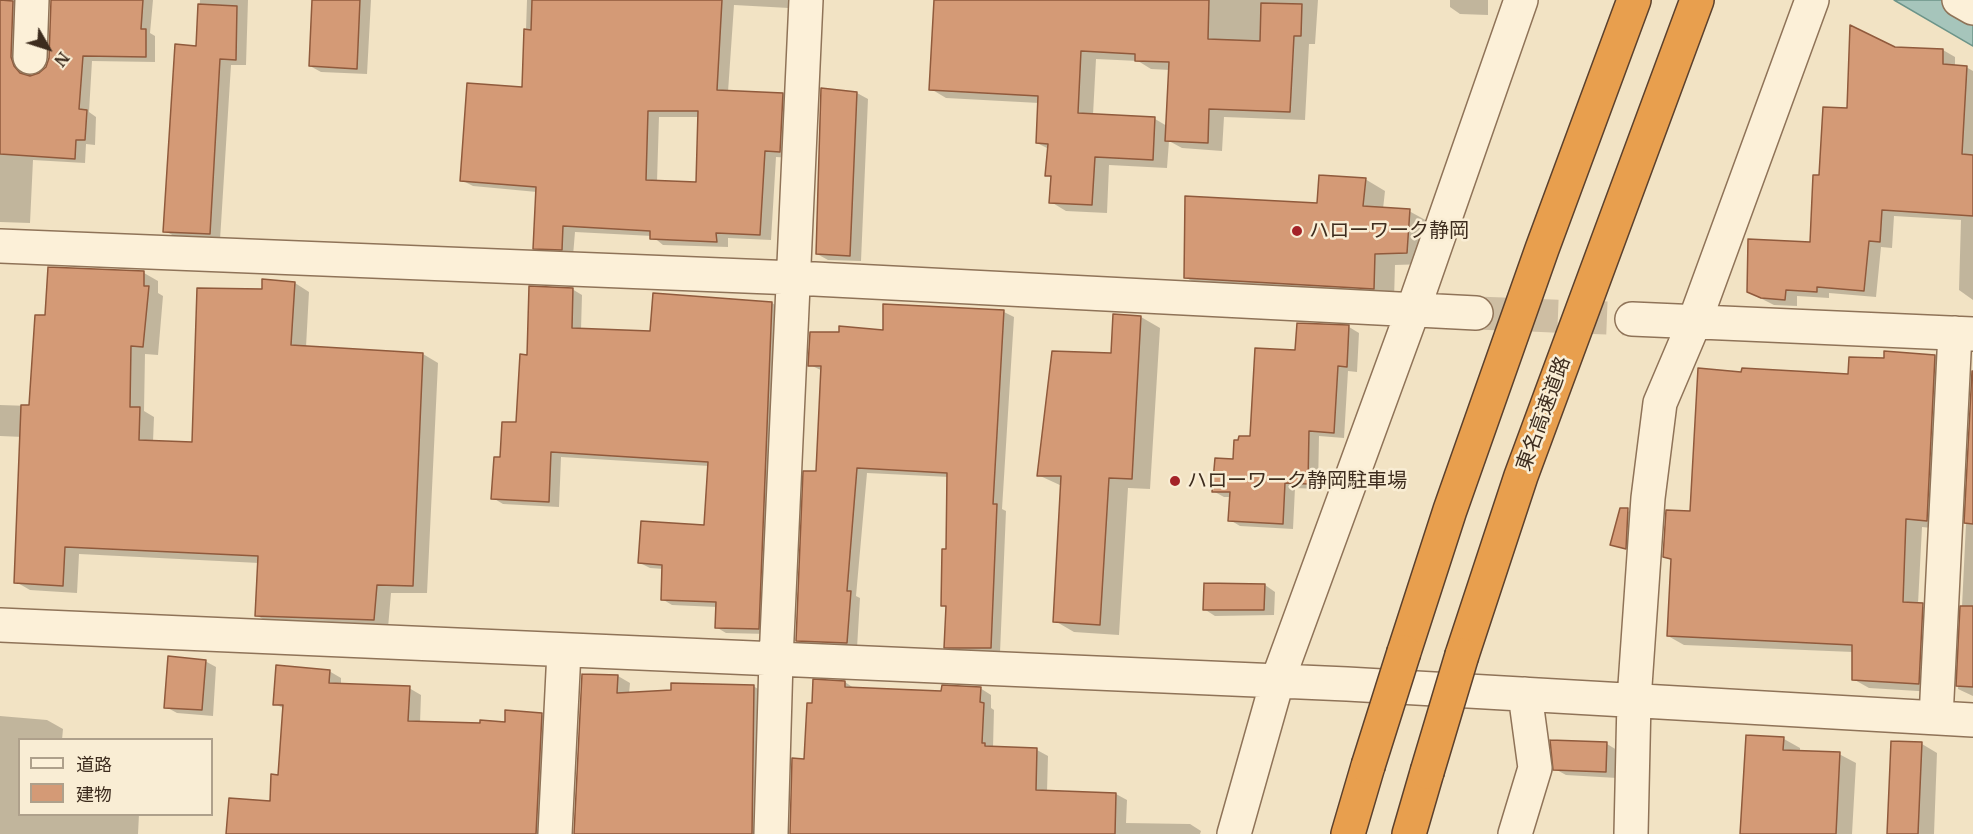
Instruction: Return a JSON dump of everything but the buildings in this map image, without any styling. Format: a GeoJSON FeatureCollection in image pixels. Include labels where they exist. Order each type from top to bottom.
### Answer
{"type":"FeatureCollection","features":[{"type":"Feature","properties":{"kind":"highway"},"geometry":{"type":"LineString","coordinates":[[1348,834],[1450,510],[1534,271],[1634,0]]}},
{"type":"Feature","properties":{"kind":"highway","name":"東名高速道路"},"geometry":{"type":"LineString","coordinates":[[1408,834],[1462,655],[1521,476],[1697,0]]}},
{"type":"Feature","properties":{"kind":"street"},"geometry":{"type":"LineString","coordinates":[[30,57],[32,0]]}},
{"type":"Feature","properties":{"kind":"street"},"geometry":{"type":"LineString","coordinates":[[771,834],[776,660],[806,0]]}},
{"type":"Feature","properties":{"kind":"street"},"geometry":{"type":"LineString","coordinates":[[1234,834],[1277,682],[1413,310],[1521,0]]}},
{"type":"Feature","properties":{"kind":"street"},"geometry":{"type":"LineString","coordinates":[[1631,834],[1634,700],[1647,498],[1660,403],[1694,323],[1812,0]]}},
{"type":"Feature","properties":{"kind":"street"},"geometry":{"type":"LineString","coordinates":[[1959,0],[1973,8]]}},
{"type":"Feature","properties":{"kind":"street"},"geometry":{"type":"LineString","coordinates":[[0,246],[795,278],[1476,313]]}},
{"type":"Feature","properties":{"kind":"street"},"geometry":{"type":"LineString","coordinates":[[1632,319],[1964,333],[1936,718]]}},
{"type":"Feature","properties":{"kind":"street"},"geometry":{"type":"LineString","coordinates":[[0,624],[1525,694],[1973,720]]}},
{"type":"Feature","properties":{"kind":"street"},"geometry":{"type":"LineString","coordinates":[[555,834],[564,651]]}},
{"type":"Feature","properties":{"kind":"street"},"geometry":{"type":"LineString","coordinates":[[1515,834],[1535,768],[1525,694]]}},
{"type":"Feature","properties":{"kind":"water"},"geometry":{"type":"Polygon","coordinates":[[[1894,0],[1949,0],[1973,14],[1973,46],[1894,0]]]}},
{"type":"Feature","properties":{"kind":"tunnel"},"geometry":{"type":"LineString","coordinates":[[1476,313],[1632,319]]}},
{"type":"Feature","properties":{"kind":"place","name":"ハローワーク静岡"},"geometry":{"type":"Point","coordinates":[1297,231]}},
{"type":"Feature","properties":{"kind":"place","name":"ハローワーク静岡駐車場"},"geometry":{"type":"Point","coordinates":[1175,481]}}]}
